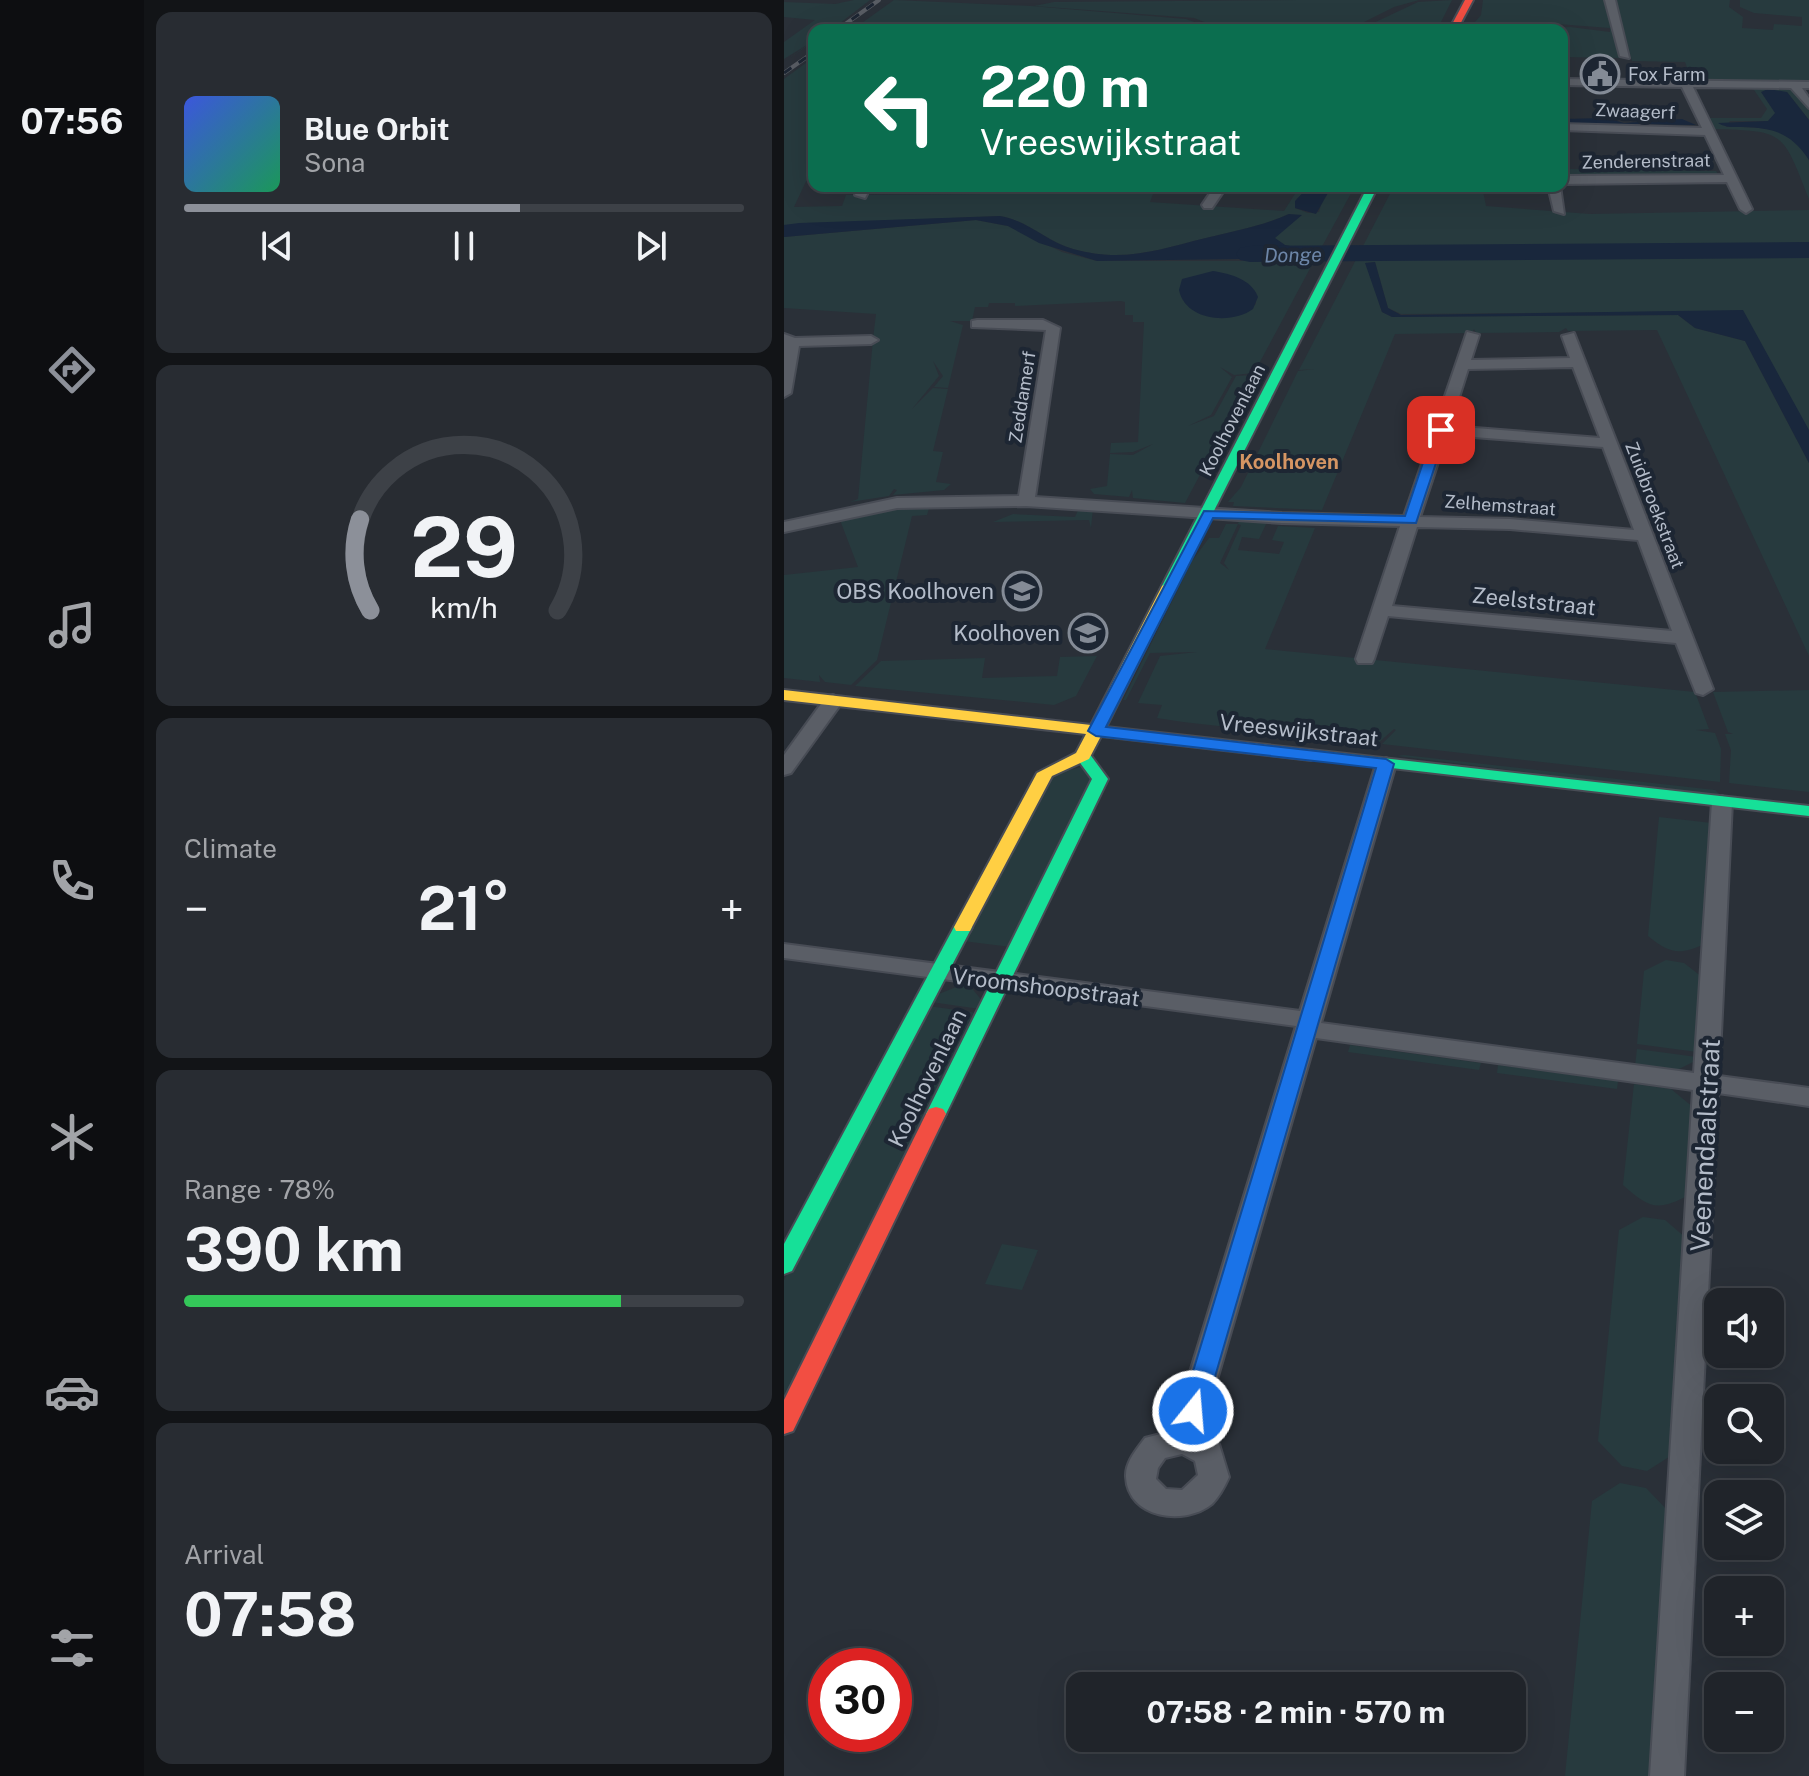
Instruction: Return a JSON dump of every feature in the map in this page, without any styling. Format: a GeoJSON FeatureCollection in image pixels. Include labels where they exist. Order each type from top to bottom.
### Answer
{"type":"FeatureCollection","features":[{"type":"Feature","properties":{"kind":"street"},"geometry":{"type":"LineString","coordinates":[[1456,24],[1469,0]]}},
{"type":"Feature","properties":{"kind":"street"},"geometry":{"type":"LineString","coordinates":[[1610,0],[1625,56]]}},
{"type":"Feature","properties":{"kind":"street"},"geometry":{"type":"LineString","coordinates":[[1568,82],[1809,85]]}},
{"type":"Feature","properties":{"kind":"street","name":"Zenderenstraat"},"geometry":{"type":"LineString","coordinates":[[1686,84],[1746,209]]}},
{"type":"Feature","properties":{"kind":"street"},"geometry":{"type":"LineString","coordinates":[[1794,85],[1809,105]]}},
{"type":"Feature","properties":{"kind":"street","name":"Zwaagerf"},"geometry":{"type":"LineString","coordinates":[[1568,127],[1708,132]]}},
{"type":"Feature","properties":{"kind":"street","name":"Zenderenstraat"},"geometry":{"type":"LineString","coordinates":[[1568,180],[1731,178]]}},
{"type":"Feature","properties":{"kind":"street"},"geometry":{"type":"LineString","coordinates":[[1208,205],[1217,192]]}},
{"type":"Feature","properties":{"kind":"street","name":"Koolhovenlaan"},"geometry":{"type":"LineString","coordinates":[[784,1265],[1045,773],[1083,756],[1370,192]]}},
{"type":"Feature","properties":{"kind":"street","name":"Zenderenstraat"},"geometry":{"type":"LineString","coordinates":[[1555,192],[1560,211]]}},
{"type":"Feature","properties":{"kind":"street","name":"Zeddamerf"},"geometry":{"type":"LineString","coordinates":[[977,324],[1043,324],[1053,328],[1026,501]]}},
{"type":"Feature","properties":{"kind":"street"},"geometry":{"type":"LineString","coordinates":[[1365,659],[1472,335]]}},
{"type":"Feature","properties":{"kind":"street","name":"Zuidbroekstraat"},"geometry":{"type":"LineString","coordinates":[[1569,336],[1703,689]]}},
{"type":"Feature","properties":{"kind":"street"},"geometry":{"type":"LineString","coordinates":[[784,393],[789,340],[871,340]]}},
{"type":"Feature","properties":{"kind":"street"},"geometry":{"type":"LineString","coordinates":[[1462,365],[1579,362]]}},
{"type":"Feature","properties":{"kind":"street"},"geometry":{"type":"LineString","coordinates":[[1441,430],[1610,443]]}},
{"type":"Feature","properties":{"kind":"street"},"geometry":{"type":"LineString","coordinates":[[784,527],[871,507],[940,501],[1026,501],[1208,514]]}},
{"type":"Feature","properties":{"kind":"street","name":"Zelhemstraat"},"geometry":{"type":"LineString","coordinates":[[1208,514],[1411,520],[1645,536]]}},
{"type":"Feature","properties":{"kind":"street","name":"Zeelststraat"},"geometry":{"type":"LineString","coordinates":[[1381,610],[1655,637],[1683,637]]}},
{"type":"Feature","properties":{"kind":"street","name":"Vreeswijkstraat"},"geometry":{"type":"LineString","coordinates":[[784,695],[1809,811]]}},
{"type":"Feature","properties":{"kind":"street"},"geometry":{"type":"LineString","coordinates":[[784,769],[833,701]]}},
{"type":"Feature","properties":{"kind":"street","name":"Koolhovenlaan"},"geometry":{"type":"LineString","coordinates":[[784,1424],[1100,779],[1083,756]]}},
{"type":"Feature","properties":{"kind":"street"},"geometry":{"type":"LineString","coordinates":[[1184,1441],[1386,764]]}},
{"type":"Feature","properties":{"kind":"street","name":"Veenendaalstraat"},"geometry":{"type":"LineString","coordinates":[[1667,1776],[1722,802]]}},
{"type":"Feature","properties":{"kind":"street","name":"Vroomshoopstraat"},"geometry":{"type":"LineString","coordinates":[[784,951],[1809,1097]]}},
{"type":"Feature","properties":{"kind":"green space"},"geometry":{"type":"Polygon","coordinates":[[[870,0],[839,24],[809,24],[815,20],[784,17],[784,2],[835,4],[870,0]]]}},
{"type":"Feature","properties":{"kind":"green space"},"geometry":{"type":"Polygon","coordinates":[[[894,0],[1031,6],[1186,19],[1200,24],[860,24],[894,0]]]}},
{"type":"Feature","properties":{"kind":"green space"},"geometry":{"type":"Polygon","coordinates":[[[1419,0],[1394,7],[1360,24],[1207,24],[1194,18],[1034,6],[1054,2],[1419,0]]]}},
{"type":"Feature","properties":{"kind":"green space"},"geometry":{"type":"Polygon","coordinates":[[[1452,0],[1440,24],[1371,24],[1418,2],[1452,0]]]}},
{"type":"Feature","properties":{"kind":"green space"},"geometry":{"type":"Polygon","coordinates":[[[1483,0],[1606,0],[1620,58],[1568,57],[1568,27],[1610,32],[1610,28],[1568,24],[1473,24],[1481,15],[1483,0]]]}},
{"type":"Feature","properties":{"kind":"green space"},"geometry":{"type":"Polygon","coordinates":[[[1616,0],[1730,0],[1729,7],[1743,17],[1742,28],[1773,30],[1774,24],[1802,26],[1802,17],[1754,13],[1740,7],[1740,0],[1809,0],[1809,83],[1619,81],[1639,79],[1639,76],[1690,76],[1685,62],[1632,61],[1616,0]]]}},
{"type":"Feature","properties":{"kind":"green space"},"geometry":{"type":"Polygon","coordinates":[[[808,25],[808,44],[784,59],[784,42],[808,25]]]}},
{"type":"Feature","properties":{"kind":"green space"},"geometry":{"type":"Polygon","coordinates":[[[808,61],[808,177],[794,207],[842,206],[846,195],[1030,192],[1153,194],[1150,202],[1284,211],[1296,192],[1304,192],[1296,201],[1295,208],[1308,213],[1319,212],[1328,192],[1352,192],[1319,252],[1285,245],[1274,238],[1289,214],[1238,230],[1125,255],[1073,249],[1020,222],[1000,216],[784,225],[784,79],[808,61]]]}},
{"type":"Feature","properties":{"kind":"green space"},"geometry":{"type":"Polygon","coordinates":[[[1752,87],[1793,90],[1809,110],[1809,120],[1787,92],[1769,100],[1776,113],[1768,121],[1730,121],[1726,127],[1775,130],[1796,140],[1809,161],[1809,199],[1793,160],[1778,139],[1755,131],[1712,129],[1708,118],[1761,118],[1767,109],[1752,87]]]}},
{"type":"Feature","properties":{"kind":"green space"},"geometry":{"type":"Polygon","coordinates":[[[1568,169],[1716,171],[1718,174],[1568,176],[1568,169]]]}},
{"type":"Feature","properties":{"kind":"green space"},"geometry":{"type":"Polygon","coordinates":[[[1391,192],[1483,192],[1486,206],[1590,214],[1809,210],[1809,436],[1742,311],[1401,314],[1388,308],[1375,262],[1366,263],[1382,312],[1392,317],[1678,315],[1695,328],[1745,341],[1809,463],[1809,656],[1657,330],[1568,331],[1566,328],[1559,332],[1476,333],[1474,329],[1472,333],[1395,334],[1322,510],[1233,506],[1234,502],[1228,502],[1241,487],[1298,371],[1315,369],[1299,370],[1391,192]]]}},
{"type":"Feature","properties":{"kind":"green space"},"geometry":{"type":"Polygon","coordinates":[[[976,220],[1008,226],[1062,252],[1097,261],[1314,261],[1254,373],[1234,375],[1220,367],[1232,377],[1211,415],[1188,426],[1214,416],[1236,376],[1253,375],[1185,503],[1133,498],[1132,490],[1129,497],[1094,494],[1090,489],[1107,486],[1110,454],[1133,455],[1153,444],[1133,452],[1110,453],[1111,443],[1138,442],[1144,322],[1133,322],[1133,315],[1125,315],[1125,302],[1121,301],[1015,306],[1015,303],[989,303],[988,307],[975,307],[972,321],[950,321],[963,325],[948,388],[934,387],[943,376],[933,361],[939,376],[912,409],[933,388],[948,389],[933,451],[943,452],[936,482],[951,484],[944,490],[893,495],[897,490],[894,489],[889,496],[850,502],[858,499],[873,340],[879,339],[873,339],[876,314],[784,308],[784,237],[976,220]],[[1256,292],[1185,303],[1203,313],[1220,317],[1238,314],[1256,304],[1256,292]]]}},
{"type":"Feature","properties":{"kind":"green space"},"geometry":{"type":"Polygon","coordinates":[[[930,505],[927,515],[912,516],[877,660],[851,685],[825,682],[819,675],[820,682],[784,678],[784,575],[858,567],[840,520],[882,509],[930,505]]]}},
{"type":"Feature","properties":{"kind":"green space"},"geometry":{"type":"Polygon","coordinates":[[[1079,508],[1093,508],[1091,528],[1089,520],[993,522],[1013,514],[1075,517],[1079,508]]]}},
{"type":"Feature","properties":{"kind":"green space"},"geometry":{"type":"Polygon","coordinates":[[[1239,520],[1267,522],[1259,539],[1242,537],[1238,550],[1279,554],[1284,542],[1272,540],[1278,526],[1315,528],[1265,649],[1695,692],[1709,729],[1696,730],[1715,733],[1721,749],[1720,782],[1382,744],[1394,729],[1377,744],[1183,722],[1157,718],[1162,705],[1138,703],[1160,656],[1197,652],[1150,653],[1126,700],[1123,700],[1192,561],[1209,538],[1219,538],[1226,524],[1238,524],[1239,520]],[[1238,524],[1220,563],[1229,570],[1224,563],[1241,525],[1238,524]]]}},
{"type":"Feature","properties":{"kind":"green space"},"geometry":{"type":"Polygon","coordinates":[[[1097,656],[1076,696],[1054,705],[855,686],[881,661],[985,658],[982,678],[1057,676],[1060,657],[1097,656]]]}},
{"type":"Feature","properties":{"kind":"green space"},"geometry":{"type":"Polygon","coordinates":[[[1809,690],[1809,792],[1729,783],[1731,750],[1725,734],[1733,734],[1728,732],[1713,692],[1809,690]]]}},
{"type":"Feature","properties":{"kind":"green space"},"geometry":{"type":"Polygon","coordinates":[[[1397,756],[1715,790],[1721,796],[1397,756]]]}},
{"type":"Feature","properties":{"kind":"green space"},"geometry":{"type":"Polygon","coordinates":[[[1081,767],[1094,779],[1011,947],[963,941],[1050,775],[1081,767]]]}},
{"type":"Feature","properties":{"kind":"green space"},"geometry":{"type":"Polygon","coordinates":[[[1659,817],[1712,823],[1704,944],[1688,950],[1668,949],[1648,936],[1659,817]]]}},
{"type":"Feature","properties":{"kind":"green space"},"geometry":{"type":"Polygon","coordinates":[[[1666,960],[1684,963],[1702,977],[1697,1052],[1637,1044],[1644,971],[1666,960]]]}},
{"type":"Feature","properties":{"kind":"green space"},"geometry":{"type":"Polygon","coordinates":[[[961,985],[970,986],[983,1002],[980,1009],[931,1002],[934,996],[961,985]]]}},
{"type":"Feature","properties":{"kind":"green space"},"geometry":{"type":"Polygon","coordinates":[[[928,1006],[978,1013],[784,1399],[784,1280],[928,1006]]]}},
{"type":"Feature","properties":{"kind":"green space"},"geometry":{"type":"Polygon","coordinates":[[[1350,1045],[1481,1063],[1479,1070],[1348,1052],[1350,1045]]]}},
{"type":"Feature","properties":{"kind":"green space"},"geometry":{"type":"Polygon","coordinates":[[[1637,1049],[1697,1057],[1697,1060],[1673,1072],[1635,1066],[1637,1049]]]}},
{"type":"Feature","properties":{"kind":"green space"},"geometry":{"type":"Polygon","coordinates":[[[1498,1065],[1618,1081],[1617,1089],[1497,1073],[1498,1065]]]}},
{"type":"Feature","properties":{"kind":"green space"},"geometry":{"type":"Polygon","coordinates":[[[1634,1084],[1671,1089],[1694,1108],[1689,1195],[1669,1204],[1647,1203],[1623,1185],[1634,1084]]]}},
{"type":"Feature","properties":{"kind":"green space"},"geometry":{"type":"Polygon","coordinates":[[[1643,1217],[1665,1220],[1686,1238],[1672,1455],[1647,1471],[1622,1466],[1598,1441],[1619,1230],[1643,1217]]]}},
{"type":"Feature","properties":{"kind":"green space"},"geometry":{"type":"Polygon","coordinates":[[[1002,1244],[1038,1250],[1022,1290],[985,1284],[1002,1244]]]}},
{"type":"Feature","properties":{"kind":"green space"},"geometry":{"type":"Polygon","coordinates":[[[1620,1483],[1646,1488],[1669,1512],[1652,1776],[1565,1776],[1592,1501],[1620,1483]]]}},
{"type":"Feature","properties":{"kind":"water"},"geometry":{"type":"Polygon","coordinates":[[[1768,89],[1787,92],[1809,120],[1809,160],[1781,134],[1718,123],[1768,121],[1775,113],[1761,92],[1768,89]]]}},
{"type":"Feature","properties":{"kind":"water"},"geometry":{"type":"Polygon","coordinates":[[[1606,118],[1624,123],[1682,119],[1696,125],[1568,123],[1568,119],[1606,118]]]}},
{"type":"Feature","properties":{"kind":"water"},"geometry":{"type":"Polygon","coordinates":[[[1303,192],[1329,192],[1316,214],[1295,208],[1295,201],[1303,192]]]}},
{"type":"Feature","properties":{"kind":"water"},"geometry":{"type":"Polygon","coordinates":[[[1289,214],[1302,215],[1275,238],[1285,245],[1319,252],[1311,258],[1097,261],[1039,243],[1008,226],[976,220],[784,237],[784,225],[799,223],[1000,216],[1020,222],[1073,249],[1125,255],[1238,230],[1289,214]]]}},
{"type":"Feature","properties":{"kind":"water"},"geometry":{"type":"Polygon","coordinates":[[[1375,262],[1388,308],[1401,315],[1743,310],[1809,430],[1809,463],[1745,341],[1695,328],[1678,315],[1392,317],[1382,312],[1365,263],[1375,262]]]}},
{"type":"Feature","properties":{"kind":"water"},"geometry":{"type":"Polygon","coordinates":[[[1213,271],[1233,276],[1251,286],[1258,297],[1253,309],[1222,318],[1200,314],[1190,308],[1179,290],[1182,279],[1213,271]]]}},
{"type":"Feature","properties":{"kind":"waterway","name":"Donge"},"geometry":{"type":"LineString","coordinates":[[1250,254],[1809,250]]}},
{"type":"Feature","properties":{"kind":"railway"},"geometry":{"type":"LineString","coordinates":[[845,24],[879,0]]}},
{"type":"Feature","properties":{"kind":"railway"},"geometry":{"type":"LineString","coordinates":[[784,73],[808,56]]}},
{"type":"Feature","properties":{"kind":"traffic: fast"},"geometry":{"type":"LineString","coordinates":[[1169,586],[1370,192]]}},
{"type":"Feature","properties":{"kind":"traffic: fast"},"geometry":{"type":"LineString","coordinates":[[1311,755],[1809,811]]}},
{"type":"Feature","properties":{"kind":"traffic: fast"},"geometry":{"type":"LineString","coordinates":[[936,1114],[1100,779],[1083,756]]}},
{"type":"Feature","properties":{"kind":"traffic: fast"},"geometry":{"type":"LineString","coordinates":[[784,1265],[963,927]]}},
{"type":"Feature","properties":{"kind":"traffic: slow"},"geometry":{"type":"LineString","coordinates":[[963,927],[1045,773],[1083,756],[1169,586]]}},
{"type":"Feature","properties":{"kind":"traffic: slow"},"geometry":{"type":"LineString","coordinates":[[784,695],[1311,755]]}},
{"type":"Feature","properties":{"kind":"traffic: jam"},"geometry":{"type":"LineString","coordinates":[[1456,24],[1469,0]]}},
{"type":"Feature","properties":{"kind":"traffic: jam"},"geometry":{"type":"LineString","coordinates":[[784,1424],[936,1114]]}},
{"type":"Feature","properties":{"kind":"place","name":"Fox Farm"},"geometry":{"type":"Point","coordinates":[1600,74]}},
{"type":"Feature","properties":{"kind":"place","name":"OBS Koolhoven"},"geometry":{"type":"Point","coordinates":[1022,591]}},
{"type":"Feature","properties":{"kind":"place","name":"Koolhoven"},"geometry":{"type":"Point","coordinates":[1088,633]}},
{"type":"Feature","properties":{"kind":"district","name":"Koolhoven"},"geometry":{"type":"Point","coordinates":[1289,462]}},
{"type":"Feature","properties":{"kind":"route"},"geometry":{"type":"LineString","coordinates":[[1193,1411],[1386,764],[1096,731],[1208,514],[1411,520],[1441,430]]}}]}
